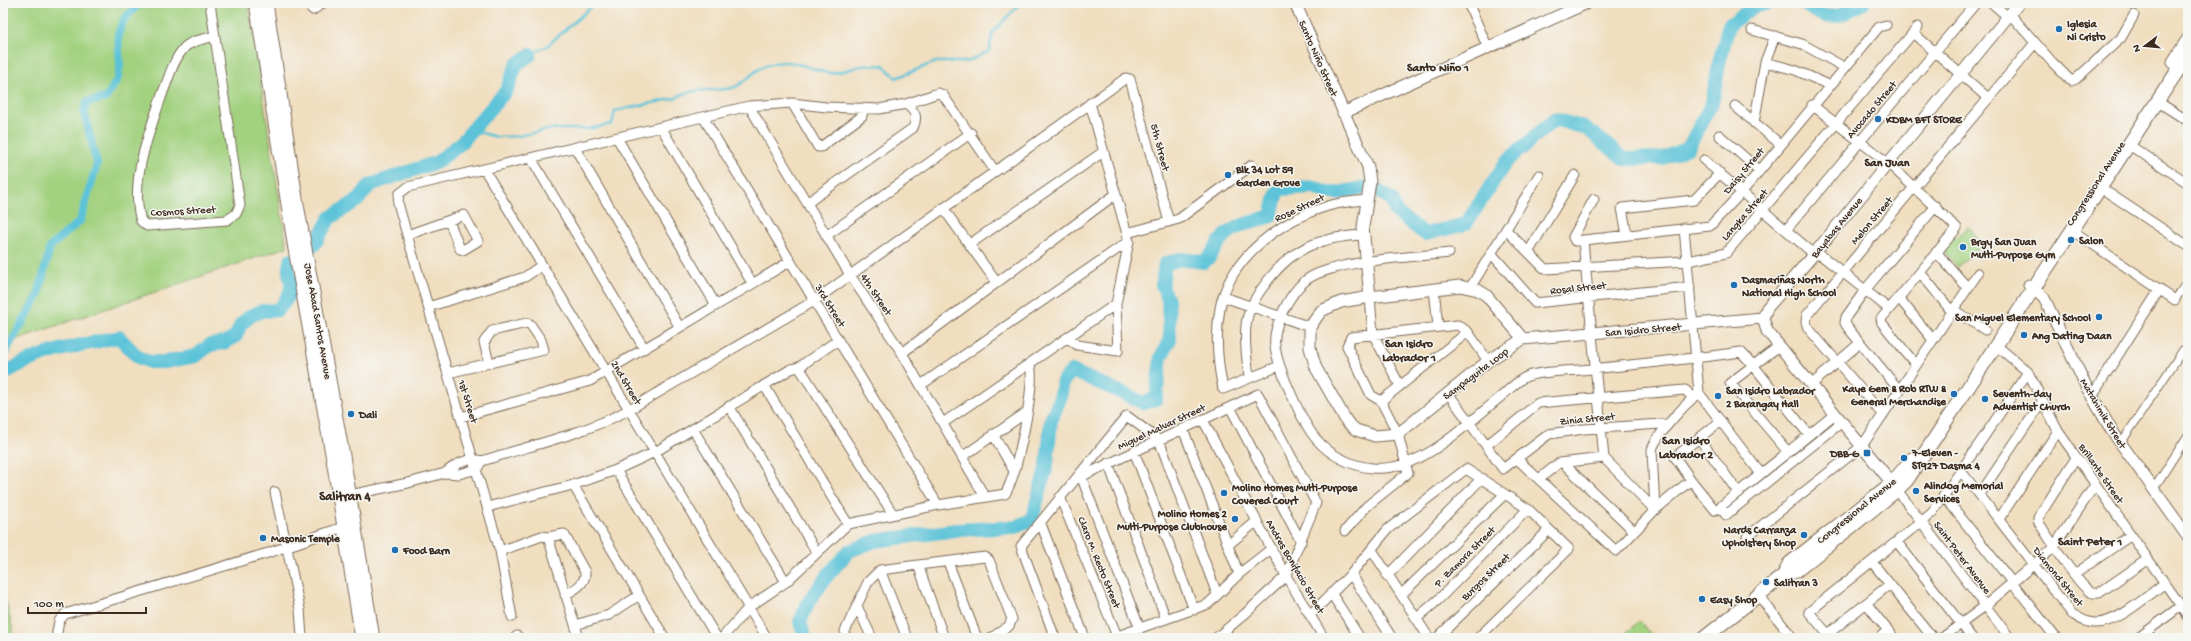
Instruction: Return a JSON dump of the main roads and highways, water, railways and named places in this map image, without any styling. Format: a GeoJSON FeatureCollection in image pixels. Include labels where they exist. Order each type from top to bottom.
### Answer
{"type":"FeatureCollection","features":[{"type":"Feature","properties":{"kind":"main road","name":"Jose Abad Santos Avenue"},"geometry":{"type":"LineString","coordinates":[[256,3],[299,245],[307,258],[356,567],[373,638]]}},
{"type":"Feature","properties":{"kind":"main road","name":"Jose Abad Santos Avenue"},"geometry":{"type":"LineString","coordinates":[[266,3],[299,245],[298,267],[345,496]]}},
{"type":"Feature","properties":{"kind":"main road","name":"Congressional Avenue"},"geometry":{"type":"LineString","coordinates":[[1704,638],[1784,575],[1796,571],[1915,470],[1997,346],[2032,287],[2188,40]]}},
{"type":"Feature","properties":{"kind":"main road","name":"Congressional Avenue"},"geometry":{"type":"LineString","coordinates":[[1895,486],[2032,287],[2073,231],[2187,58]]}},
{"type":"Feature","properties":{"kind":"main road","name":"Jose Abad Santos Avenue"},"geometry":{"type":"LineString","coordinates":[[356,567],[362,638]]}},
{"type":"Feature","properties":{"kind":"waterway"},"geometry":{"type":"LineString","coordinates":[[3,356],[38,296],[50,247],[80,221],[97,164],[84,112],[87,102],[106,98],[118,78],[120,65],[118,34],[124,19],[140,3]]}},
{"type":"Feature","properties":{"kind":"waterway"},"geometry":{"type":"LineString","coordinates":[[530,55],[547,46],[591,7],[599,3]]}},
{"type":"Feature","properties":{"kind":"waterway"},"geometry":{"type":"LineString","coordinates":[[472,130],[496,137],[518,136],[552,129],[588,129],[612,124],[615,111],[676,98],[689,92],[732,88],[741,84],[762,67],[776,63],[784,62],[799,64],[829,73],[841,72],[861,66],[883,65],[896,78],[936,62],[967,62],[989,51],[993,32],[1018,6],[1018,3]]}},
{"type":"Feature","properties":{"kind":"waterway"},"geometry":{"type":"LineString","coordinates":[[805,638],[800,622],[808,603],[826,577],[849,551],[875,541],[956,530],[1016,527],[1032,519],[1047,465],[1051,420],[1060,399],[1063,381],[1072,371],[1143,403],[1156,399],[1161,357],[1170,339],[1168,300],[1162,285],[1165,264],[1180,259],[1204,262],[1221,240],[1231,231],[1237,227],[1271,216],[1277,192],[1282,189],[1314,187],[1327,193],[1337,193],[1366,187],[1373,188],[1391,199],[1396,212],[1425,234],[1466,224],[1506,162],[1555,119],[1587,129],[1624,159],[1663,158],[1688,148],[1712,103],[1720,59],[1729,25],[1753,7],[1769,3]]}},
{"type":"Feature","properties":{"kind":"waterway"},"geometry":{"type":"LineString","coordinates":[[1803,3],[1812,10],[1826,16],[1839,15],[1863,3]]}},
{"type":"Feature","properties":{"kind":"waterway"},"geometry":{"type":"LineString","coordinates":[[314,245],[330,218],[358,200],[370,185],[437,162],[460,144],[506,91],[517,64],[530,55]]}},
{"type":"Feature","properties":{"kind":"waterway"},"geometry":{"type":"LineString","coordinates":[[3,375],[29,360],[59,350],[119,337],[138,357],[150,362],[164,362],[196,356],[210,345],[224,343],[236,336],[241,324],[252,315],[262,311],[278,310],[286,300],[290,291],[291,281],[289,265],[291,260]]}},
{"type":"Feature","properties":{"kind":"place","name":"Iglesia Ni Cristo"},"geometry":{"type":"Point","coordinates":[2059,29]}},
{"type":"Feature","properties":{"kind":"place","name":"KDBM BFT STORE"},"geometry":{"type":"Point","coordinates":[1878,119]}},
{"type":"Feature","properties":{"kind":"place","name":"Blk 34 Lot 59 Garden Grove"},"geometry":{"type":"Point","coordinates":[1228,175]}},
{"type":"Feature","properties":{"kind":"place","name":"Salon"},"geometry":{"type":"Point","coordinates":[2071,240]}},
{"type":"Feature","properties":{"kind":"place","name":"Brgy San Juan Multi-Purpose Gym"},"geometry":{"type":"Point","coordinates":[1963,247]}},
{"type":"Feature","properties":{"kind":"place","name":"Dasmariñas North National High School"},"geometry":{"type":"Point","coordinates":[1734,285]}},
{"type":"Feature","properties":{"kind":"place","name":"San Miguel Elementary School"},"geometry":{"type":"Point","coordinates":[2099,317]}},
{"type":"Feature","properties":{"kind":"place","name":"Ang Dating Daan"},"geometry":{"type":"Point","coordinates":[2024,335]}},
{"type":"Feature","properties":{"kind":"place","name":"Kaye Gem & Rob RTW & General Merchandise"},"geometry":{"type":"Point","coordinates":[1954,394]}},
{"type":"Feature","properties":{"kind":"place","name":"San Isidro Labrador 2 Barangay Hall"},"geometry":{"type":"Point","coordinates":[1718,396]}},
{"type":"Feature","properties":{"kind":"place","name":"Seventh-day Adventist Church"},"geometry":{"type":"Point","coordinates":[1985,399]}},
{"type":"Feature","properties":{"kind":"place","name":"Dali"},"geometry":{"type":"Point","coordinates":[351,414]}},
{"type":"Feature","properties":{"kind":"place","name":"DBB-G"},"geometry":{"type":"Point","coordinates":[1867,453]}},
{"type":"Feature","properties":{"kind":"place","name":"7-Eleven - ST927 Dasma 4"},"geometry":{"type":"Point","coordinates":[1904,458]}},
{"type":"Feature","properties":{"kind":"place","name":"Alindog Memorial Services"},"geometry":{"type":"Point","coordinates":[1916,491]}},
{"type":"Feature","properties":{"kind":"place","name":"Molino Homes Multi-Purpose Covered Court"},"geometry":{"type":"Point","coordinates":[1224,493]}},
{"type":"Feature","properties":{"kind":"place","name":"Molino Homes 2 Multi-Purpose Clubhouse"},"geometry":{"type":"Point","coordinates":[1235,519]}},
{"type":"Feature","properties":{"kind":"place","name":"Nards Carranza Upholstery Shop"},"geometry":{"type":"Point","coordinates":[1804,535]}},
{"type":"Feature","properties":{"kind":"place","name":"Masonic Temple"},"geometry":{"type":"Point","coordinates":[263,538]}},
{"type":"Feature","properties":{"kind":"place","name":"Food Barn"},"geometry":{"type":"Point","coordinates":[395,550]}},
{"type":"Feature","properties":{"kind":"place","name":"Salitran 3"},"geometry":{"type":"Point","coordinates":[1766,582]}},
{"type":"Feature","properties":{"kind":"place","name":"Easy Shop"},"geometry":{"type":"Point","coordinates":[1702,599]}},
{"type":"Feature","properties":{"kind":"district","name":"Santo Niño 1"},"geometry":{"type":"Point","coordinates":[1438,67]}},
{"type":"Feature","properties":{"kind":"district","name":"San Juan"},"geometry":{"type":"Point","coordinates":[1887,162]}},
{"type":"Feature","properties":{"kind":"district","name":"San Isidro Labrador 1"},"geometry":{"type":"Point","coordinates":[1409,350]}},
{"type":"Feature","properties":{"kind":"district","name":"San Isidro Labrador 2"},"geometry":{"type":"Point","coordinates":[1686,447]}},
{"type":"Feature","properties":{"kind":"district","name":"Salitran 4"},"geometry":{"type":"Point","coordinates":[345,495]}},
{"type":"Feature","properties":{"kind":"district","name":"Saint Peter 1"},"geometry":{"type":"Point","coordinates":[2090,541]}}]}
